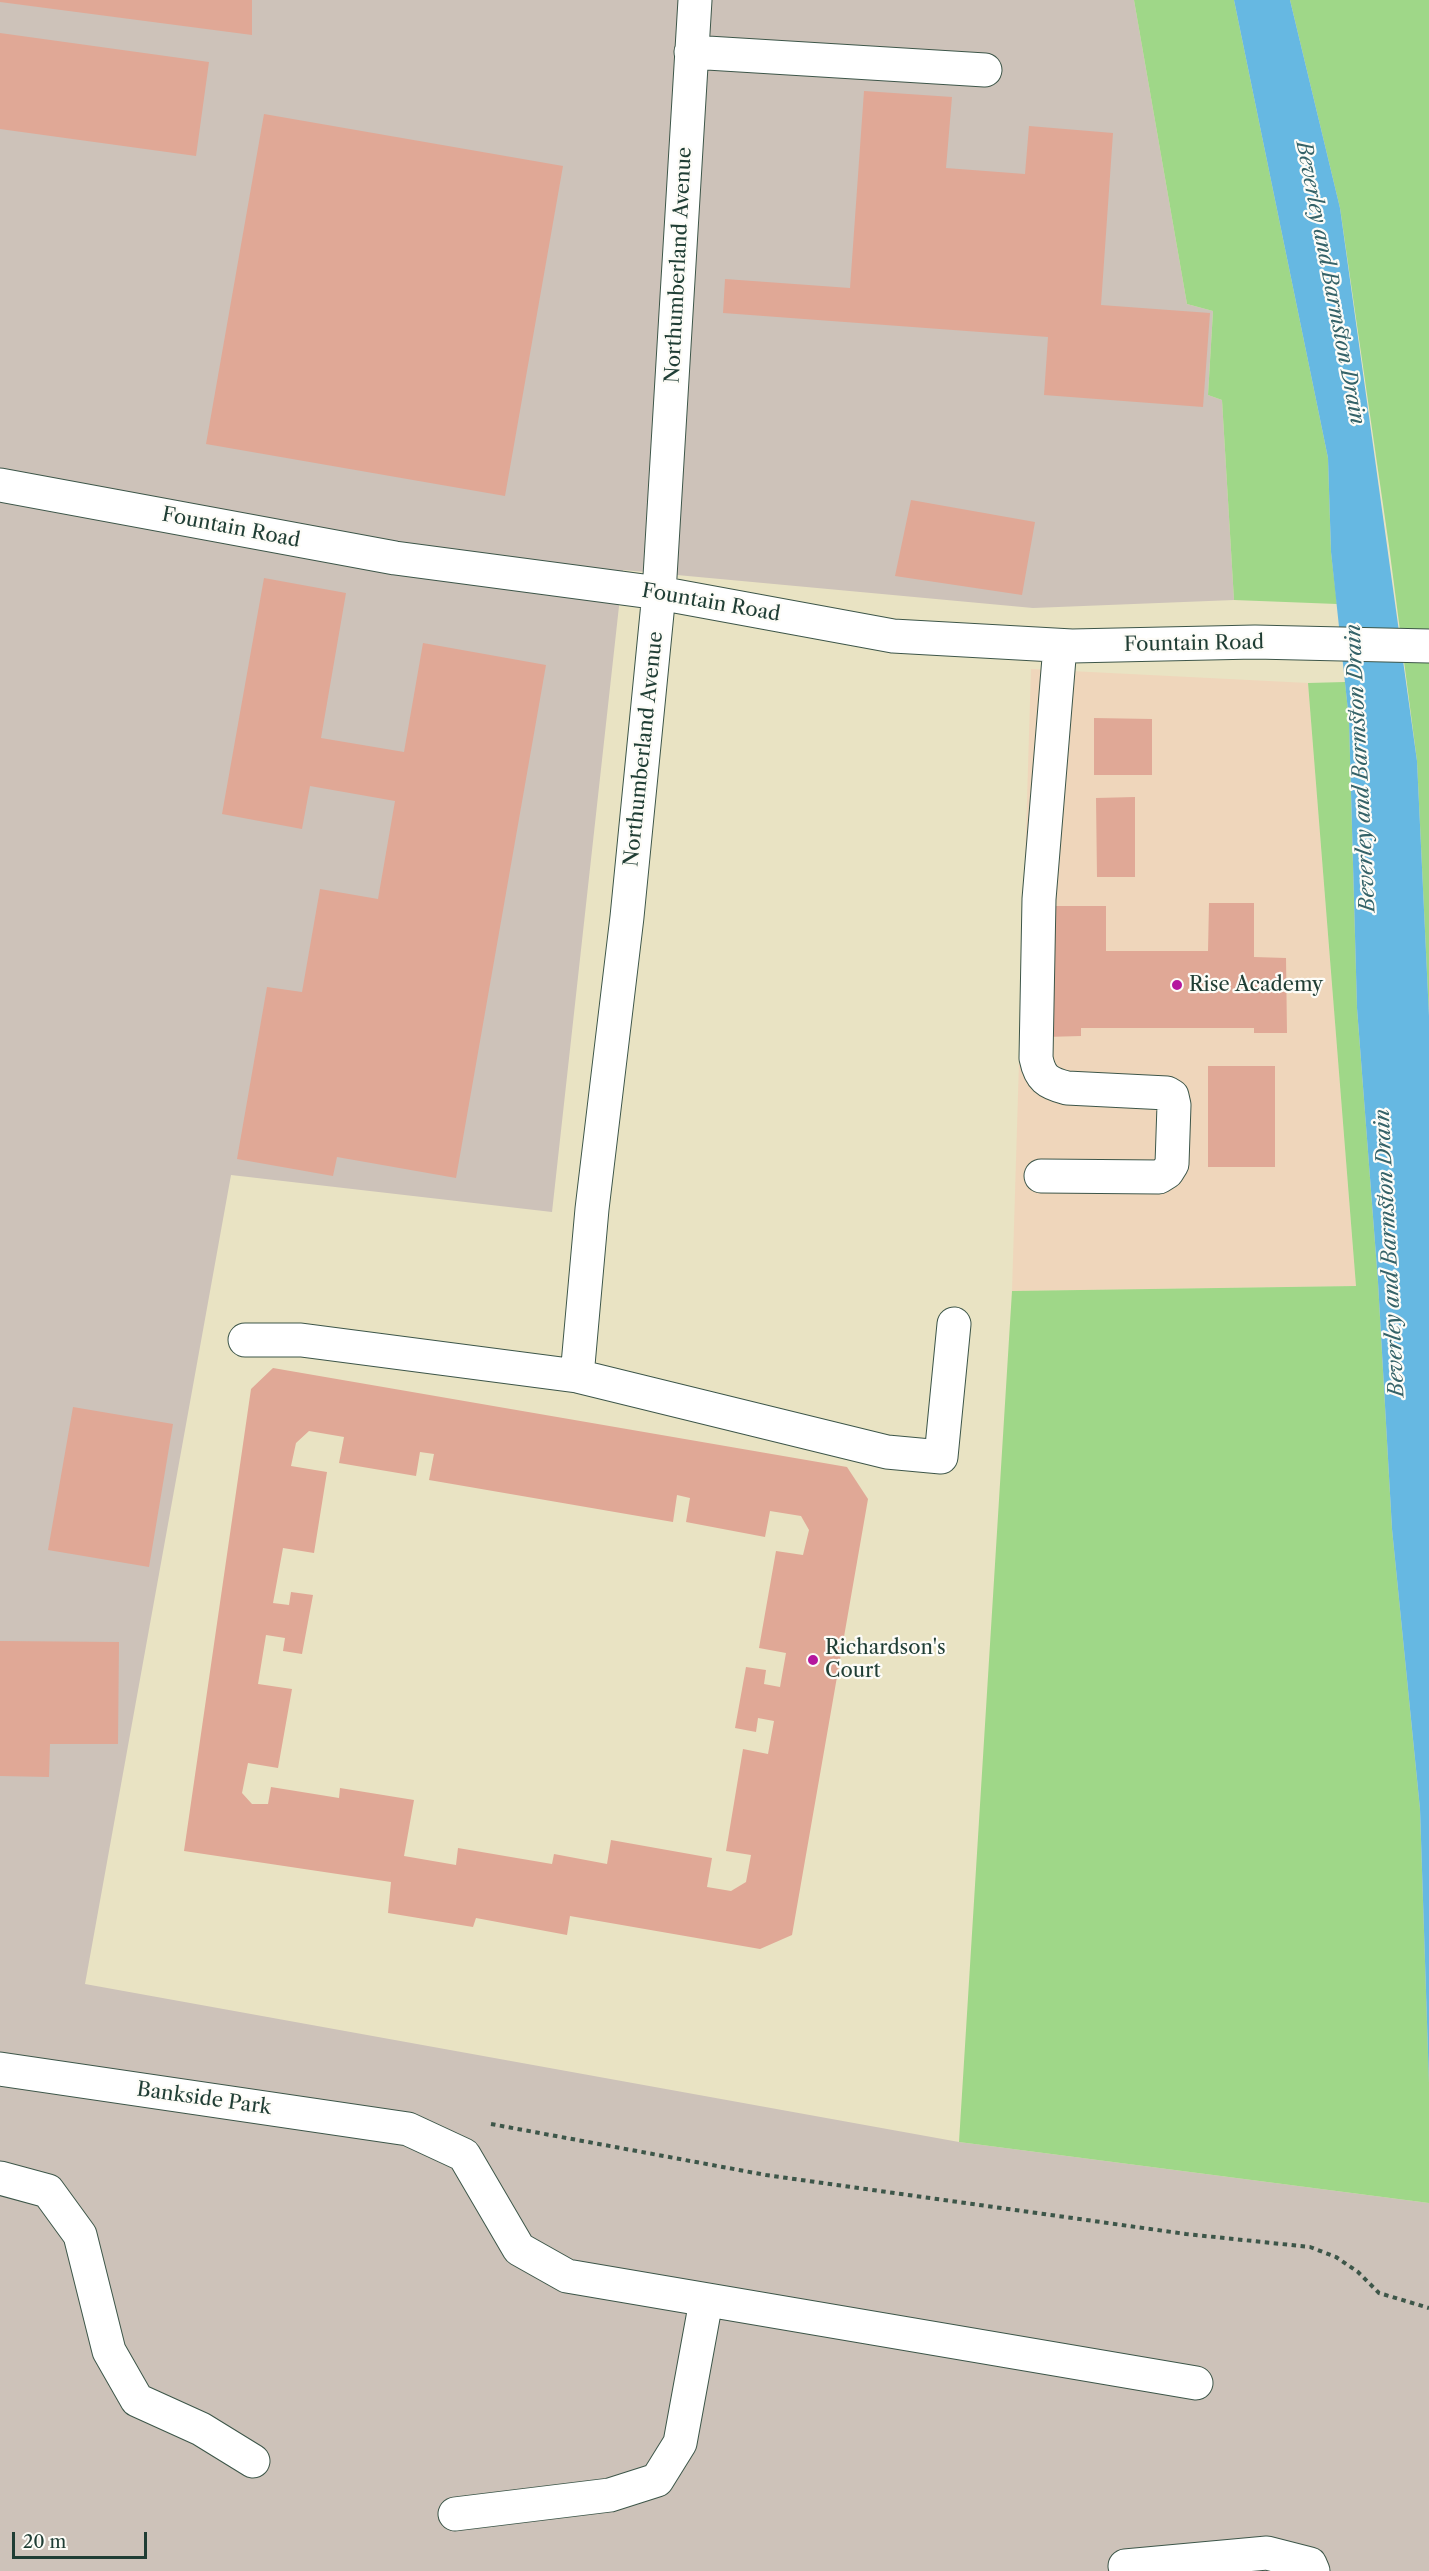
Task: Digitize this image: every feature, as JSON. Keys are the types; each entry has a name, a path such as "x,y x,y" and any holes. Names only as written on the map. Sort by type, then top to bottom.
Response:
{"street":[{"name":"Northumberland Avenue","path":"577,1376 592,1209 627,917 659,593 695,0"},
{"path":"692,52 985,70"},
{"name":"Fountain Road","path":"0,485 394,558 659,593 893,636 1060,645 1255,642 1429,646"},
{"path":"1041,1176 1159,1177 1167,1172 1172,1164 1174,1105 1172,1096 1167,1093 1067,1088 1051,1084 1041,1078 1038,1071 1036,1058 1039,899 1060,645"},
{"path":"245,1340 301,1340 577,1376 887,1452 941,1457 954,1324"},
{"name":"Bankside Park","path":"0,2069 408,2129 464,2155 519,2249 567,2276 1196,2383"},
{"path":"0,2178 48,2191 80,2235 109,2351 137,2400 201,2429 253,2462"},
{"path":"455,2514 610,2495 657,2480 680,2443 706,2301"},
{"path":"1125,2566 1267,2553 1310,2564 1313,2571"}],"path":[{"path":"479,2122 766,2175 1186,2234 1310,2247 1336,2257 1358,2272 1379,2293 1429,2308"}],"shaded area":[{"path":"0,0 1134,0 1187,304 1213,311 1208,395 1222,400 1234,600 1033,608 623,570 552,1212 231,1175 85,1984 959,2142 1429,2203 1429,2571 0,2571"},
{"name":"Rise Academy","path":"1031,669 1308,683 1356,1286 1012,1291"}],"green space":[{"path":"1134,0 1234,0 1328,458 1331,552 1337,604 1234,600 1222,400 1208,395 1213,311 1187,304"},
{"path":"1290,0 1429,0 1429,1016 1417,761 1389,546 1340,208"},
{"path":"1345,682 1349,720 1357,1008 1378,1282 1392,1529 1420,1809 1429,2083 1429,2203 959,2142 1012,1291 1356,1286 1308,683"}],"water":[{"name":"Beverley and Barmston Drain","path":"1234,0 1290,0 1340,208 1417,761 1429,1016 1429,2083 1420,1809 1392,1529 1378,1282 1357,1008 1349,720 1331,552 1328,458"}],"building":[{"path":"0,0 252,0 252,35 0,2"},
{"path":"0,33 209,62 196,156 0,129"},
{"path":"864,91 952,97 946,168 1025,174 1029,126 1113,133 1101,305 1210,313 1203,407 1044,395 1048,337 723,313 725,279 850,288"},
{"path":"264,114 563,166 505,496 206,444"},
{"path":"911,500 1035,522 1022,595 895,576"},
{"path":"264,578 346,593 321,738 404,752 423,643 546,665 456,1178 337,1157 333,1176 237,1159 267,987 302,992 320,889 378,899 395,801 310,786 302,829 222,814"},
{"path":"1094,718 1152,719 1152,775 1094,775"},
{"path":"1135,797 1135,877 1097,877 1096,798"},
{"path":"1209,903 1254,903 1254,957 1286,958 1287,1033 1254,1033 1254,1028 1081,1028 1081,1036 1045,1037 1053,906 1106,906 1106,951 1208,951"},
{"path":"1208,1066 1275,1066 1275,1167 1208,1167"},
{"name":"Richardson's Court","path":"273,1368 847,1467 868,1499 792,1935 760,1949 570,1916 567,1935 476,1918 473,1927 388,1913 391,1882 184,1851 251,1389","holes":["309,1431 344,1437 339,1463 416,1476 420,1452 434,1454 429,1480 673,1522 677,1495 690,1498 686,1522 765,1537 770,1511 801,1516 809,1530 803,1555 776,1551 759,1648 786,1653 780,1687 764,1684 766,1670 746,1667 735,1728 756,1732 758,1718 774,1721 768,1754 743,1749 726,1851 751,1855 746,1882 731,1891 707,1887 712,1858 611,1840 607,1864 554,1854 552,1864 458,1848 456,1865 404,1856 414,1800 340,1788 339,1798 271,1787 268,1804 252,1804 242,1793 248,1763 278,1768 292,1689 258,1684 266,1635 285,1638 283,1651 302,1654 313,1595 291,1592 289,1605 273,1603 283,1548 314,1553 327,1472 291,1466 296,1443"]},
{"path":"73,1407 173,1424 149,1567 48,1550"},
{"path":"0,1641 119,1642 118,1744 50,1744 49,1777 0,1776"}],"place":[{"name":"Rise Academy","path":"1177,985"},
{"name":"Richardson's Court","path":"813,1660"}]}
